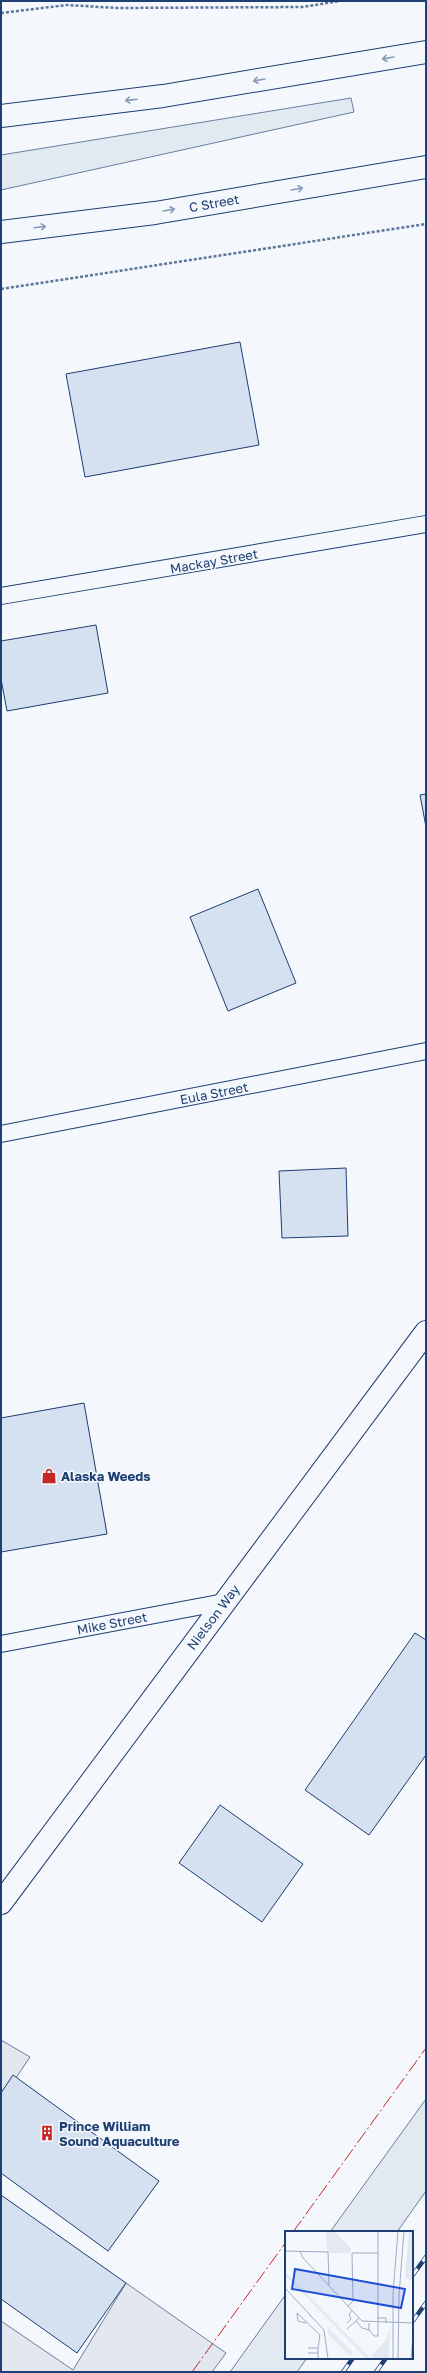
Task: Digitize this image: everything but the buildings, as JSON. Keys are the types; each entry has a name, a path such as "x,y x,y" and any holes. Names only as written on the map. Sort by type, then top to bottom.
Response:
{"main road":[{"path":"1,116 163,96 426,52"},
{"name":"C Street","path":"1,232 155,213 426,167"},
{"name":"Nielson Way","path":"1,1903 426,1332"}],"lane":[{"name":"Mackay Street","path":"1,596 426,524"},
{"name":"Eula Street","path":"1,1134 426,1051"},
{"name":"Mike Street","path":"1,1644 224,1602"}],"path":[{"path":"1,13 67,5 117,8 302,7 340,1"},
{"path":"1,289 426,224"}],"shaded area":[{"path":"351,98 354,112 1,190 1,155"},
{"path":"1,2040 30,2057 1,2100"},
{"path":"426,2099 426,2191 398,2231 331,2231"},
{"path":"126,2283 226,2353 212,2372 1,2372 1,2321 73,2370"},
{"path":"285,2295 285,2359 306,2359 297,2372 230,2372"}],"railway":[{"path":"413,2275 426,2257"},
{"path":"413,2321 426,2303"},
{"path":"343,2372 352,2359"},
{"path":"376,2372 385,2359"}],"power":[{"path":"294,2231 426,2048"},
{"path":"192,2372 285,2243"}],"place":[{"name":"Alaska Weeds","path":"49,1476"},
{"name":"Prince William Sound Aquaculture","path":"47,2133"}]}
